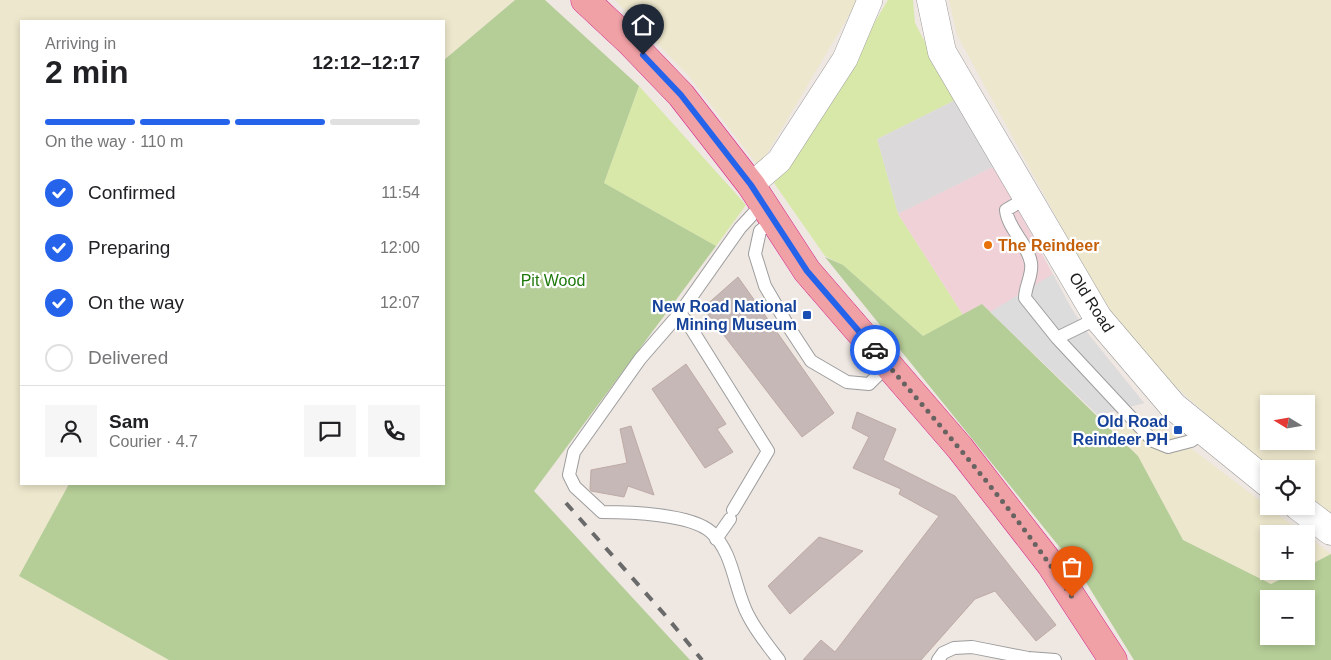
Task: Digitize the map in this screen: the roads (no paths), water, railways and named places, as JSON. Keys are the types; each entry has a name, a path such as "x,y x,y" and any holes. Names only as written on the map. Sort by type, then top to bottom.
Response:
{"highway":[{"path":"585,0 630,42 681,95 762,203 807,271 960,448 1051,565 1113,660"}],"street":[{"path":"762,203 779,161 845,59 870,0"},
{"name":"Old Road","path":"931,0 942,52 1098,318 1172,406 1260,477"},
{"path":"1310,515 1331,531"}],"lane":[{"path":"1028,196 1008,207 1006,213 1032,262 1024,298 1057,338 1153,441 1168,447 1191,441 1204,432"},
{"path":"762,203 740,228 680,313 640,359 574,452 569,475 575,486 602,512 630,512 694,521 711,532 727,554 748,615 779,660"},
{"path":"762,203 760,231 755,254 765,286 811,361 848,382 869,384 888,365"},
{"path":"680,313 768,451 732,515 716,539"},
{"path":"1057,338 1098,318"},
{"path":"938,660 943,653 954,648 972,647 1028,658 1055,660"}],"railway":[{"path":"566,503 702,660"}],"place":[{"name":"The Reindeer","path":"988,245"},
{"name":"New Road National Mining Museum","path":"807,315"},
{"name":"Old Road Reindeer PH","path":"1178,430"}],"park label":[{"name":"Pit Wood","path":"553,280"}]}
